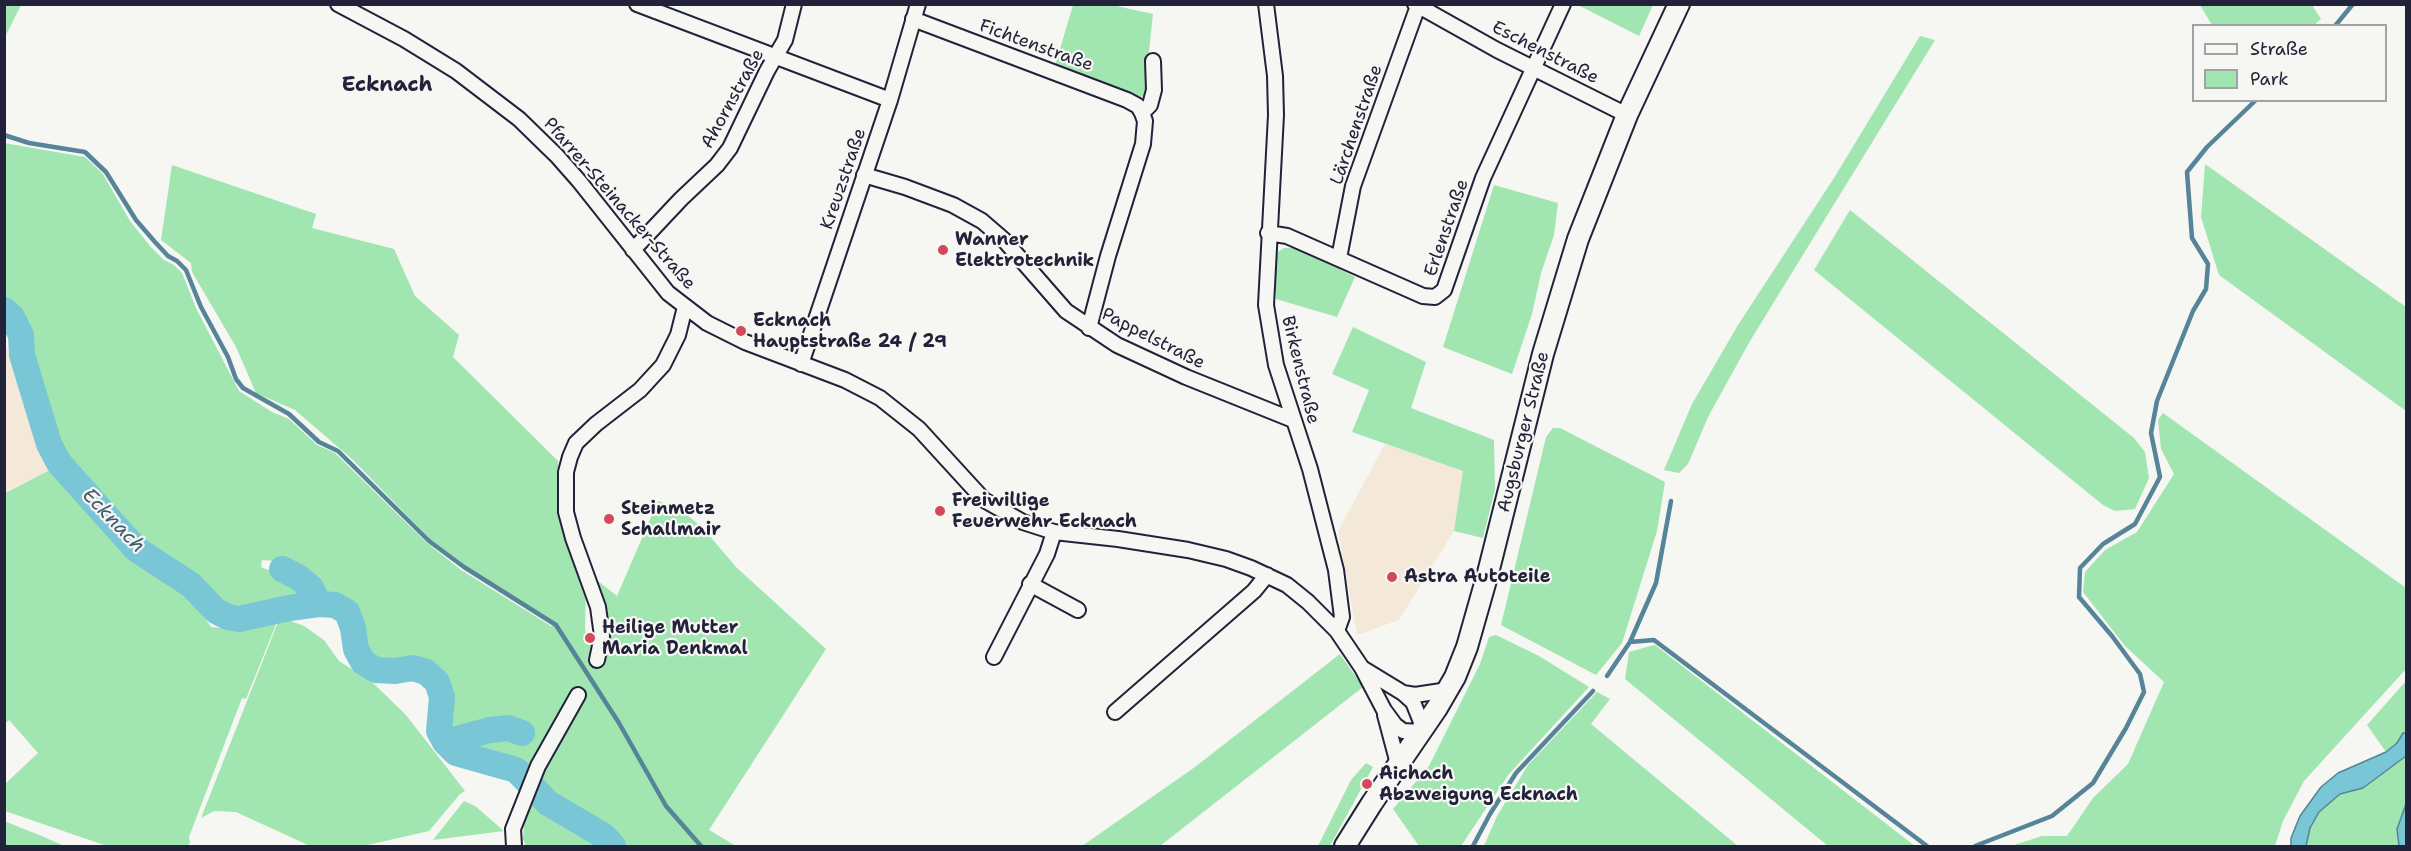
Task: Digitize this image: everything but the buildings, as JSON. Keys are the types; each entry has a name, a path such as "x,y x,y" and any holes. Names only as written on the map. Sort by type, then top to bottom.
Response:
{"main road":[{"name":"Augsburger Straße","path":"1345,846 1448,690 1467,647 1543,354 1578,239 1627,115 1679,4"}],"street":[{"name":"Pfarrer-Steinacker-Straße","path":"338,4 351,8 456,71 519,119 564,164 668,293 685,307 727,334 845,380 880,398 918,429 984,500 1023,522 1054,532 1118,539 1188,550 1226,559 1287,585 1337,631 1395,725 1404,731 1420,732 1421,722 1418,712 1403,693 1362,669"},
{"path":"637,4 890,99"},
{"name":"Ahornstraße","path":"633,250 717,165 730,148 767,71 785,40 794,4"},
{"name":"Kreuzstraße","path":"801,364 890,99 918,4"},
{"name":"Birkenstraße","path":"1266,4 1275,76 1276,115 1265,281 1268,321 1276,365 1310,469 1336,570 1342,617 1337,631"},
{"name":"Erlenstraße","path":"1269,232 1287,236 1423,296 1435,297 1444,290 1483,178 1563,4"},
{"name":"Eschenstraße","path":"1417,5 1535,69 1627,115"},
{"name":"Lärchenstraße","path":"1339,258 1353,186 1417,5"},
{"name":"Fichtenstraße","path":"913,19 1128,100 1138,106 1142,113"},
{"path":"1089,327 1108,256 1143,144 1145,121 1142,113 1150,105 1154,90 1153,61"},
{"name":"Pappelstraße","path":"864,175 953,205 982,221 1004,240 1066,311 1117,345 1186,378 1293,420"},
{"path":"597,660 602,636 598,607 566,512 566,472 576,443 596,424 640,390 663,365 678,335 685,307"},
{"path":"994,657 1047,554 1054,532"},
{"path":"1115,712 1254,591 1267,575"},
{"path":"1030,584 1078,610"},
{"path":"1403,693 1415,695 1448,690"},
{"path":"514,846 513,829 526,794 538,766 578,695"},
{"name":"Pfarrer-Steinacker-Straße","path":"1384,710 1398,764"}],"shaded area":[{"path":"7,348 50,470 5,492 4,349"},
{"path":"1385,444 1464,471 1454,531 1399,620 1357,635 1338,531"}],"green space":[{"path":"4,5 21,5 5,37"},
{"path":"1073,5 1112,5 1153,14 1148,61 1150,87 1147,94 1141,97 1131,94 1055,66"},
{"path":"1578,5 1653,5 1639,36"},
{"path":"2200,5 2312,5 2321,19 2315,24 2211,24"},
{"path":"1920,36 1935,40 1750,341 1708,417 1688,464 1679,473 1664,470 1692,404 1738,325 1834,178"},
{"path":"4,143 85,157 103,174 130,221 150,246 182,273 196,308 239,391 272,412 289,419 317,445 335,453 427,543 461,570 551,626 559,626 465,565 430,539 352,459 295,410 256,393 236,347 192,272 191,263 161,240 172,165 316,214 312,228 394,249 415,296 459,335 453,357 558,461 563,513 586,586 585,630 602,657 594,578 617,596 658,501 678,508 702,527 736,567 826,649 709,830 736,846 526,846 523,839 525,813 538,779 574,713 555,720 529,768 515,761 483,756 464,750 462,740 506,734 526,740 533,737 530,729 510,722 493,720 476,729 455,732 446,730 445,724 451,697 444,678 429,662 411,659 392,666 377,665 368,660 362,647 361,628 353,609 336,596 319,595 308,577 291,566 262,560 261,567 290,579 305,591 304,599 240,614 222,607 197,582 199,578 165,561 136,538 63,460 53,440 39,385 28,355 27,331 17,315 5,305"},
{"path":"2205,164 2406,307 2406,411 2219,275 2201,217"},
{"path":"1494,185 1558,203 1554,235 1512,374 1443,347"},
{"path":"1850,210 2134,438 2145,452 2149,478 2135,509 2115,511 2103,505 1814,270"},
{"path":"1284,248 1293,248 1308,253 1355,277 1337,317 1276,299 1276,259 1278,252"},
{"path":"1353,327 1426,362 1411,408 1494,440 1495,489 1483,538 1454,531 1463,471 1352,432 1369,390 1332,374"},
{"path":"2163,413 2406,588 2406,669 2304,781 2283,821 2275,846 2011,846 2042,836 2067,836 2093,798 2128,764 2164,682 2125,646 2083,592 2085,572 2105,550 2137,532 2174,474 2161,449 2158,420"},
{"path":"1553,428 1560,428 1665,482 1657,531 1622,643 1596,675 1501,625 1546,437"},
{"path":"50,470 132,555 187,592 211,627 220,628 279,617 246,699 242,698 189,837 188,846 107,846 5,811 5,784 38,753 9,720 5,724 5,493"},
{"path":"280,617 304,626 324,640 339,661 372,682 406,715 465,791 429,831 363,846 310,846 236,812 214,811 201,818"},
{"path":"1496,635 1539,656 1589,687 1509,774 1461,846 1419,846 1393,809 1429,766 1480,664 1489,637"},
{"path":"1655,645 1915,846 1828,846 1625,679 1629,652"},
{"path":"1340,654 1363,687 1160,846 1082,846 1195,767"},
{"path":"2406,681 2406,733 2403,733 2397,743 2386,752 2367,725"},
{"path":"1597,692 1610,699 1591,724 1738,846 1484,846 1497,816 1528,765"},
{"path":"2406,756 2406,804 2397,829 2399,846 2306,846 2310,828 2319,812 2340,794 2363,788"},
{"path":"1366,763 1373,767 1330,846 1318,846 1351,780"},
{"path":"464,801 475,806 504,831 433,840"},
{"path":"4,821 44,837 64,846 5,846"}],"water":[{"path":"2403,733 2406,733 2406,756 2363,788 2340,794 2319,812 2310,828 2306,846 2291,846 2291,838 2300,816 2321,787 2338,773 2386,752 2397,743"},
{"path":"2406,804 2406,846 2399,846 2397,829"}],"waterway":[{"path":"2337,24 2353,4"},
{"path":"1975,846 2052,816 2093,783 2126,728 2144,692 2140,674 2079,597 2080,568 2103,544 2135,524 2160,477 2151,433 2157,401 2193,311 2206,289 2208,264 2192,238 2187,172 2207,147 2254,102"},
{"path":"4,135 29,143 85,152 106,172 136,220 168,256 186,270 201,307 228,357 236,379 243,388 289,414 319,442 338,451 429,541 464,567 556,625 619,723 666,806 701,846"},
{"name":"Ecknach","path":"4,310 12,317 21,335 22,355 49,444 59,463 136,549 191,585 216,611 228,617 239,619 319,604 335,605 347,612 353,628 356,649 363,662 376,670 395,671 413,668 426,672 437,682 442,697 439,731 445,742 456,753 516,770 548,803 604,836 613,846"},
{"path":"1607,676 1630,642 1656,583 1671,501"},
{"name":"Ecknach","path":"282,569 298,577 311,588 319,604"},
{"path":"1630,642 1654,640 1927,846"},
{"path":"1473,846 1516,773 1593,691"},
{"name":"Ecknach","path":"445,742 490,730 508,728 522,733"}],"place":[{"name":"Wanner Elektrotechnik","path":"943,250"},
{"name":"Ecknach Hauptstraße 24 / 29","path":"741,331"},
{"name":"Freiwillige Feuerwehr Ecknach","path":"940,511"},
{"name":"Steinmetz Schallmair","path":"609,519"},
{"name":"Astra Autoteile","path":"1392,577"},
{"name":"Heilige Mutter Maria Denkmal","path":"590,638"},
{"name":"Aichach Abzweigung Ecknach","path":"1367,784"}],"district":[{"name":"Ecknach","path":"387,86"}]}
